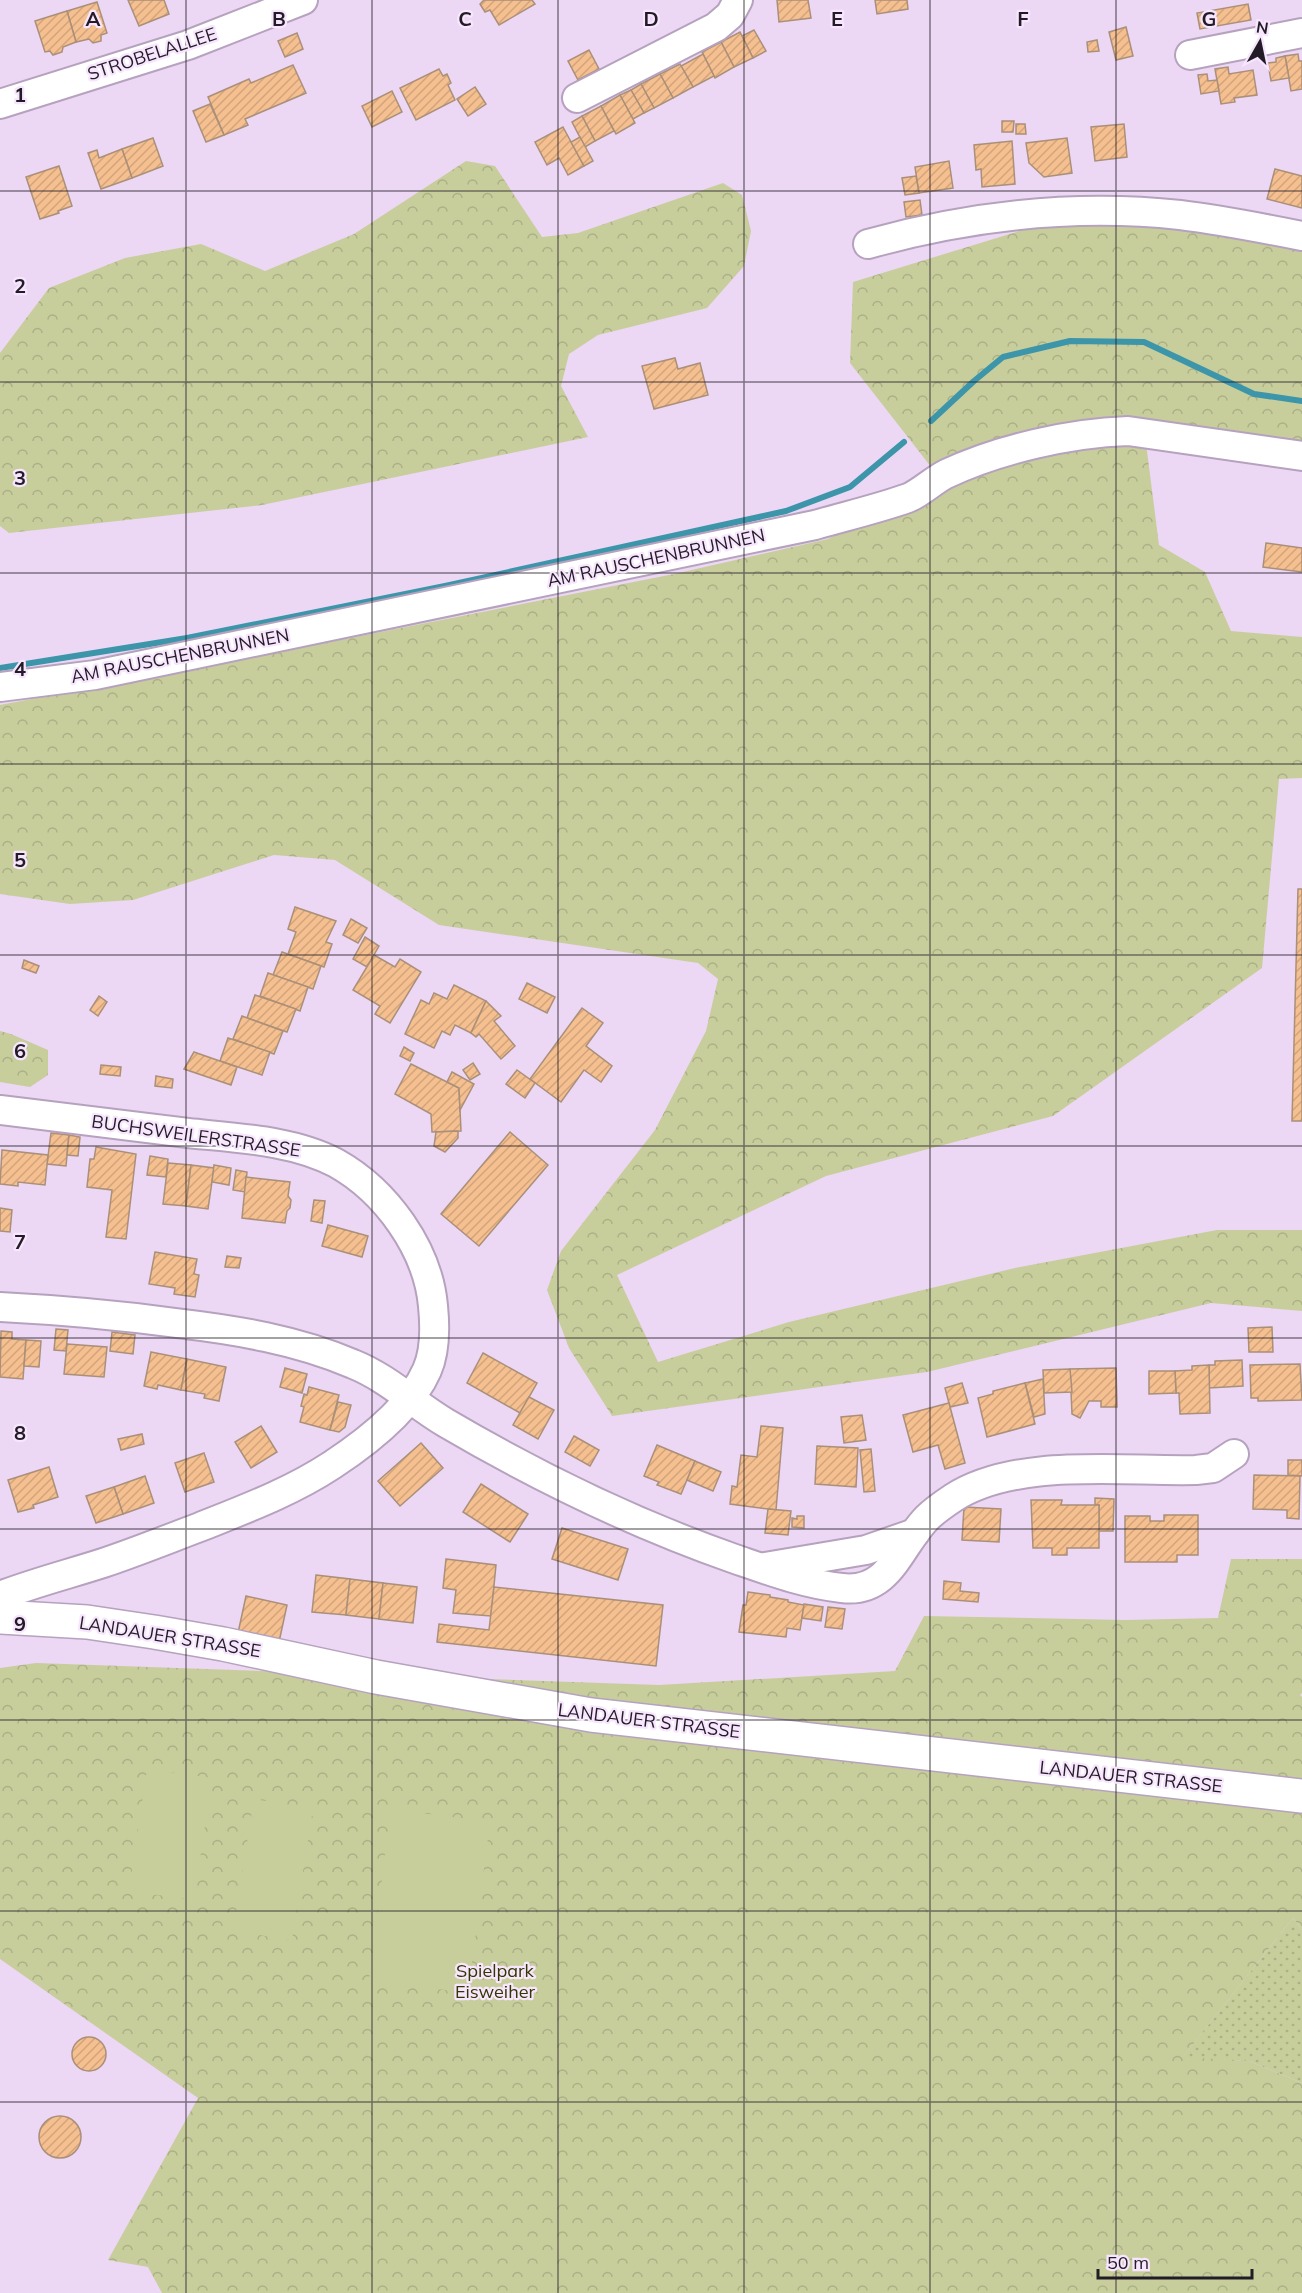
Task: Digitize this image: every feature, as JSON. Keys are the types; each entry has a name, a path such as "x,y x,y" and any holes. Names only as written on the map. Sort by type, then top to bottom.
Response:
{"main road":[{"name":"LANDAUER STRASSE","path":"0,1617 87,1622 154,1632 223,1644 376,1677 591,1715 1302,1796"}],"street":[{"name":"STROBELALLEE","path":"0,104 188,45 303,0"},
{"path":"577,98 716,27 730,15 738,0"},
{"path":"1190,55 1302,33"},
{"path":"868,244 911,232 992,218 1077,212 1179,215 1302,236"},
{"name":"AM RAUSCHENBRUNNEN","path":"0,687 106,673 815,525 910,497 947,474 1014,449 1100,432 1128,431 1302,456"},
{"name":"BUCHSWEILERSTRASSE","path":"0,1110 236,1138 288,1147 315,1154 336,1163 356,1176 385,1204 404,1227 426,1267 434,1309 432,1348 428,1367 410,1397 391,1418 333,1464 276,1496 118,1558 0,1596"},
{"path":"0,1307 122,1316 253,1334 312,1348 379,1376 445,1422 576,1493 650,1527 760,1568 806,1582 856,1589 868,1587 896,1563 927,1518 953,1498 988,1481 1012,1475 1046,1472 1196,1470 1213,1468 1234,1454"}],"green space":[{"path":"466,161 495,166 542,237 578,233 723,183 742,195 751,231 744,266 707,308 598,335 569,354 561,386 588,437 262,505 9,533 0,526 0,353 49,288 125,258 201,244 265,271 354,234"},
{"path":"1039,225 1193,226 1302,248 1302,445 1163,430 935,472 850,363 853,282"},
{"path":"1146,443 1159,545 1205,572 1231,631 1302,637 1302,778 1279,779 1262,968 1053,1116 826,1176 617,1275 658,1362 789,1322 1015,1268 1217,1230 1302,1230 1302,1311 1211,1303 927,1372 612,1416 569,1348 547,1290 561,1251 655,1130 706,1031 718,979 698,963 439,925 335,860 274,855 133,900 70,904 0,894 0,705 674,574 828,539 930,488 1053,448"},
{"path":"0,1031 48,1050 48,1075 30,1087 0,1082"},
{"name":"Spielpark Eisweiher","path":"1231,1559 1302,1559 1302,1693 1300,1695 1302,1697 1302,1930 1293,1918 1183,2057 1249,2061 1302,2083 1302,2293 162,2293 148,2267 108,2260 198,2098 0,1959 0,1668 36,1663 659,1685 895,1671 924,1616 1125,1620 1218,1618"},
{"path":"147,1769 212,1778 194,1900 129,1891"},
{"path":"254,1799 313,1809 292,1940 233,1931"},
{"path":"391,1809 490,1822 468,1993 369,1980"},
{"path":"1293,1918 1302,1930 1302,2083 1249,2061 1182,2058"}],"building":[{"path":"128,0 164,0 169,14 139,26"},
{"path":"484,0 532,0 535,4 499,25 490,10 485,12 480,4"},
{"path":"777,0 808,0 811,18 779,22"},
{"path":"875,0 907,0 908,9 877,14"},
{"path":"97,2 107,33 101,35 101,41 93,43 89,39 76,42 67,11"},
{"path":"1248,4 1251,20 1200,29 1197,13"},
{"path":"67,11 76,42 63,47 62,52 53,55 50,51 45,52 35,21"},
{"path":"1126,27 1133,56 1116,60 1109,32"},
{"path":"754,30 766,51 753,58 742,36"},
{"path":"740,32 753,58 734,67 721,42"},
{"path":"297,33 303,49 285,57 278,41"},
{"path":"1097,40 1099,51 1088,52 1087,42"},
{"path":"721,42 734,67 715,78 702,52"},
{"path":"589,50 599,69 578,80 568,61"},
{"path":"703,54 714,76 693,87 681,66"},
{"path":"1298,54 1299,61 1302,61 1302,89 1291,91 1285,56"},
{"path":"1285,56 1289,78 1271,81 1268,63 1276,62 1276,58"},
{"path":"680,64 693,87 673,98 660,74"},
{"path":"293,65 306,93 245,119 248,125 224,135 208,97 249,79 251,83"},
{"path":"1228,67 1229,74 1253,70 1257,95 1234,98 1235,102 1221,104 1215,69"},
{"path":"439,69 443,76 447,74 451,83 448,85 455,100 416,120 400,88"},
{"path":"660,74 673,98 654,108 641,84"},
{"path":"1207,74 1208,81 1217,80 1219,91 1201,94 1198,75"},
{"path":"641,84 654,108 644,113 631,90"},
{"path":"475,87 486,104 468,116 457,99"},
{"path":"631,90 644,113 633,119 620,95"},
{"path":"392,91 402,112 372,127 362,106"},
{"path":"620,95 635,123 616,134 601,106"},
{"path":"210,104 224,135 206,142 193,111"},
{"path":"601,106 614,131 595,141 582,116"},
{"path":"582,116 595,141 585,147 572,122"},
{"path":"1002,121 1014,121 1013,132 1002,132"},
{"path":"1016,124 1025,124 1026,134 1016,134"},
{"path":"1124,124 1127,157 1095,161 1091,127"},
{"path":"563,127 584,166 568,175 559,158 547,165 535,142"},
{"path":"580,137 593,161 584,166 571,142"},
{"path":"153,138 163,166 132,178 122,149"},
{"path":"1067,138 1072,173 1044,177 1029,163 1026,143"},
{"path":"1012,141 1015,184 982,187 981,169 976,170 974,145"},
{"path":"122,149 132,178 101,189 88,153 97,150 99,158"},
{"path":"949,161 953,188 919,193 915,167"},
{"path":"59,166 72,206 40,219 26,177"},
{"path":"1275,169 1302,176 1302,208 1267,199"},
{"path":"916,176 919,193 905,195 902,178"},
{"path":"920,200 922,215 906,217 904,202"},
{"path":"675,358 678,369 700,363 708,395 654,409 642,366"},
{"path":"1266,543 1302,548 1302,572 1263,567"},
{"path":"1298,889 1302,889 1302,1121 1292,1121"},
{"path":"295,907 336,921 326,942 332,944 324,967 288,954 296,932 288,929"},
{"path":"351,919 367,928 358,943 343,935"},
{"path":"365,937 379,946 367,967 353,959"},
{"path":"282,952 321,966 313,989 273,975"},
{"path":"374,955 395,967 400,959 421,972 390,1023 375,1014 380,1006 353,990"},
{"path":"24,960 39,966 36,973 22,968"},
{"path":"268,973 308,987 300,1011 260,996"},
{"path":"527,983 555,997 547,1013 519,999"},
{"path":"454,985 486,1001 471,1033 455,1025 450,1035 442,1031 434,1048 405,1034 421,1000 429,1004 434,993 447,999"},
{"path":"255,995 296,1009 287,1032 247,1018"},
{"path":"99,996 107,1002 98,1016 90,1010"},
{"path":"486,1001 501,1016 494,1021 515,1046 501,1059 479,1034 476,1037 471,1033"},
{"path":"582,1008 603,1023 586,1046 612,1066 601,1082 584,1070 561,1102 530,1079"},
{"path":"242,1016 283,1031 274,1054 233,1039"},
{"path":"228,1038 270,1052 262,1075 220,1061"},
{"path":"404,1047 414,1053 410,1061 400,1056"},
{"path":"194,1052 237,1067 231,1085 184,1069"},
{"path":"473,1063 480,1074 470,1080 463,1070"},
{"path":"411,1064 459,1088 461,1131 432,1132 431,1114 395,1094"},
{"path":"101,1065 121,1067 120,1076 100,1074"},
{"path":"517,1070 535,1083 525,1098 506,1084"},
{"path":"452,1072 474,1084 460,1110 459,1088 447,1082"},
{"path":"156,1076 173,1079 172,1088 155,1086"},
{"path":"458,1131 458,1138 445,1152 434,1146 436,1132"},
{"path":"510,1132 548,1165 479,1246 441,1214"},
{"path":"51,1133 69,1135 66,1166 47,1164"},
{"path":"69,1135 80,1137 78,1156 67,1155"},
{"path":"96,1147 136,1154 126,1239 106,1237 112,1190 87,1187 90,1159 94,1159"},
{"path":"2,1150 48,1155 45,1185 18,1182 18,1186 0,1184"},
{"path":"150,1156 168,1159 166,1177 147,1175"},
{"path":"168,1163 191,1165 186,1206 163,1204"},
{"path":"191,1165 214,1168 208,1209 186,1206"},
{"path":"214,1165 231,1168 229,1185 212,1182"},
{"path":"236,1170 247,1172 245,1192 233,1190"},
{"path":"246,1177 290,1182 288,1196 291,1200 285,1223 242,1218"},
{"path":"314,1200 325,1201 322,1223 311,1221"},
{"path":"0,1208 12,1210 10,1232 0,1231"},
{"path":"328,1225 368,1236 362,1257 322,1246"},
{"path":"155,1252 197,1259 194,1274 199,1275 195,1297 174,1294 175,1288 149,1284"},
{"path":"227,1256 241,1258 239,1268 225,1267"},
{"path":"1272,1327 1273,1352 1249,1352 1248,1328"},
{"path":"56,1329 68,1330 66,1351 54,1350"},
{"path":"1,1331 12,1332 12,1339 26,1340 23,1379 0,1377"},
{"path":"112,1332 135,1335 133,1354 110,1351"},
{"path":"26,1340 41,1341 39,1367 24,1366"},
{"path":"67,1344 107,1347 104,1377 64,1374"},
{"path":"151,1352 187,1359 181,1390 158,1385 157,1389 144,1386"},
{"path":"483,1353 537,1383 520,1413 467,1383"},
{"path":"187,1359 226,1367 219,1401 204,1398 205,1394 181,1390"},
{"path":"1242,1360 1243,1386 1209,1388 1209,1365 1215,1365 1215,1361"},
{"path":"1300,1364 1302,1400 1258,1401 1258,1398 1251,1398 1250,1365"},
{"path":"1209,1365 1210,1413 1180,1414 1175,1371 1192,1370 1192,1366"},
{"path":"285,1368 307,1374 302,1393 280,1387"},
{"path":"1116,1368 1117,1407 1101,1407 1101,1401 1089,1401 1080,1418 1072,1414 1070,1369"},
{"path":"1070,1369 1072,1392 1044,1393 1043,1370"},
{"path":"1149,1371 1175,1371 1176,1393 1149,1394"},
{"path":"1043,1379 1045,1414 1034,1417 1025,1383"},
{"path":"962,1383 968,1403 950,1407 945,1388"},
{"path":"1025,1383 1035,1424 987,1437 978,1398 993,1394 993,1391"},
{"path":"309,1387 339,1395 330,1430 300,1422 304,1407 301,1406 304,1394 307,1395"},
{"path":"529,1397 554,1410 538,1439 513,1425"},
{"path":"338,1402 351,1405 345,1427 339,1432 330,1430"},
{"path":"949,1403 965,1463 945,1469 938,1445 913,1452 903,1415"},
{"path":"862,1415 866,1440 844,1443 841,1417"},
{"path":"261,1426 277,1452 251,1468 235,1442"},
{"path":"761,1426 783,1428 776,1510 730,1504 732,1486 737,1487 741,1455 757,1457"},
{"path":"142,1434 144,1444 121,1450 118,1439"},
{"path":"574,1436 599,1450 590,1466 565,1452"},
{"path":"421,1443 443,1468 400,1506 378,1481"},
{"path":"657,1445 695,1461 681,1494 657,1485 659,1482 644,1476"},
{"path":"817,1446 858,1448 856,1487 815,1484"},
{"path":"871,1449 875,1491 864,1492 860,1450"},
{"path":"204,1453 214,1482 185,1492 175,1463"},
{"path":"1288,1460 1302,1460 1302,1476 1288,1475"},
{"path":"695,1461 721,1472 713,1491 687,1480"},
{"path":"49,1467 58,1497 33,1505 34,1508 18,1512 8,1480"},
{"path":"1254,1475 1300,1476 1299,1519 1287,1518 1287,1510 1253,1509"},
{"path":"145,1476 154,1503 123,1514 114,1487"},
{"path":"481,1484 528,1514 510,1542 463,1512"},
{"path":"114,1487 123,1514 96,1523 86,1496"},
{"path":"1095,1498 1114,1499 1113,1531 1099,1531 1099,1505 1095,1505"},
{"path":"1031,1500 1062,1500 1061,1505 1099,1505 1099,1548 1067,1548 1067,1555 1052,1555 1052,1548 1033,1548"},
{"path":"964,1507 1001,1509 999,1542 962,1540"},
{"path":"768,1509 791,1511 788,1535 765,1533"},
{"path":"1164,1515 1198,1515 1198,1555 1177,1555 1177,1562 1125,1562 1125,1516 1150,1516 1150,1521 1164,1521"},
{"path":"797,1516 804,1516 804,1528 792,1527 792,1518 797,1519"},
{"path":"562,1528 628,1549 618,1580 552,1559"},
{"path":"446,1559 496,1565 491,1616 453,1613 456,1590 443,1588"},
{"path":"316,1575 350,1579 346,1615 312,1612"},
{"path":"350,1579 383,1583 379,1619 346,1615"},
{"path":"944,1581 961,1583 960,1591 979,1593 978,1602 943,1599"},
{"path":"383,1583 417,1587 413,1623 379,1619"},
{"path":"494,1587 663,1605 656,1666 437,1642 439,1624 489,1630"},
{"path":"748,1592 770,1595 770,1597 804,1605 800,1630 787,1628 786,1637 739,1632 743,1605 746,1605"},
{"path":"246,1596 287,1605 279,1642 238,1633"},
{"path":"804,1604 823,1607 821,1621 802,1618"},
{"path":"828,1607 845,1609 842,1629 825,1627"},
{"path":"89,2037 101,2042 106,2054 101,2066 89,2071 77,2066 72,2054 77,2042"},
{"path":"60,2116 75,2122 81,2137 75,2152 60,2158 45,2152 39,2137 45,2122"}],"waterway":[{"path":"931,421 1003,357 1070,341 1144,342 1254,394 1302,401"},
{"path":"0,668 187,638 445,586 786,511 850,487 904,442"}]}
